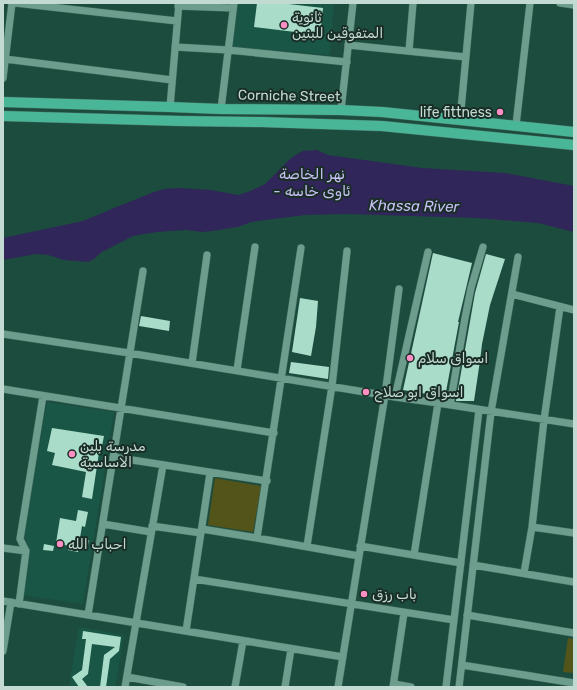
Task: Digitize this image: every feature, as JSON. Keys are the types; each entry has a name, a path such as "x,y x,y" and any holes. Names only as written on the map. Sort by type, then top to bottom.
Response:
{"main road":[{"name":"Corniche Street","path":"3,102 221,110 341,110 382,112 574,132"},
{"path":"100,105 100,119"},
{"name":"Corniche Street","path":"3,116 382,126 574,145"}],"street":[{"path":"3,78 13,3 177,21"},
{"path":"341,110 353,3"},
{"path":"409,51 414,3"},
{"path":"460,120 471,3"},
{"path":"516,125 530,3"},
{"path":"560,3 574,4"},
{"path":"170,107 178,5 233,6 221,110"},
{"path":"348,45 466,58"},
{"path":"175,47 228,50 347,62"},
{"path":"5,59 172,80"},
{"path":"237,370 255,247"},
{"path":"450,405 465,318 483,247"},
{"path":"258,538 301,248"},
{"path":"307,546 332,386 347,251"},
{"path":"395,397 428,252"},
{"path":"192,363 207,255"},
{"path":"459,687 491,412 518,257"},
{"path":"88,615 143,271"},
{"path":"338,687 385,395 399,289"},
{"path":"512,294 574,310"},
{"path":"524,573 532,527 544,420 560,307"},
{"path":"3,334 574,424"},
{"path":"3,390 274,433"},
{"path":"3,651 26,551 20,539 44,396"},
{"path":"414,555 438,403"},
{"path":"446,687 479,410"},
{"path":"113,457 266,481"},
{"path":"125,687 163,465"},
{"path":"186,631 210,472"},
{"path":"103,524 152,529 201,531 258,538 359,556"},
{"path":"532,527 574,533"},
{"path":"360,546 460,563"},
{"path":"3,548 26,551"},
{"path":"473,565 574,582"},
{"path":"194,578 454,620"},
{"path":"3,601 343,657"},
{"path":"404,613 393,686 411,687"},
{"path":"468,615 574,633"},
{"path":"235,687 243,641"},
{"path":"451,643 464,645"},
{"path":"285,687 291,649"},
{"path":"462,665 574,683"},
{"path":"127,676 183,687"}],"shaded area":[{"name":"ثانوية المتفوقين للبنين","path":"237,3 334,3 330,55 232,47"},
{"path":"47,402 114,412 83,604 23,595 30,552 24,535"},
{"path":"215,478 261,486 253,532 208,525"},
{"path":"79,627 124,635 115,687 69,687"},
{"path":"568,638 574,639 574,673 563,672"}],"water":[{"name":"نهر الخاصة - ئاوی خاسە","path":"317,150 328,155 422,168 505,173 574,186 574,232 538,223 476,218 346,214 305,215 251,222 238,227 212,231 202,232 186,230 157,232 133,236 102,252 88,262 64,260 48,255 36,254 3,260 3,238 83,221 164,189 178,188 211,190 238,195 265,184 294,156 303,151"}],"building":[{"path":"257,3 280,3 323,8 320,35 254,27"},
{"path":"433,253 472,263 458,322 445,397 403,390"},
{"path":"486,254 505,259 490,305 482,344 474,401 456,401 475,293"},
{"path":"300,298 318,301 316,327 311,356 292,352"},
{"path":"141,316 170,321 169,331 139,326"},
{"path":"291,362 329,367 328,379 289,373"},
{"path":"52,428 104,436 102,446 100,446 92,499 82,497 86,472 52,465 55,453 47,451"},
{"path":"78,510 88,512 85,527 82,526 80,538 89,540 87,550 79,548 78,552 68,550 69,546 56,543 60,518 76,521"},
{"path":"44,544 54,546 53,551 43,550"},
{"path":"83,631 121,637 119,651 110,659 106,687 100,687 104,655 115,647 92,644 88,674 82,679 88,687 79,687 72,677 82,670 86,639 82,639"}],"place":[{"name":"ثانوية المتفوقين للبنين","path":"284,25"},
{"name":"life fittness","path":"500,112"},
{"name":"اسواق سلام","path":"410,358"},
{"name":"اسواق ابو صلاح","path":"366,392"},
{"name":"مدرسة بلين الاساسية","path":"72,454"},
{"name":"احباب الله","path":"60,544"},
{"name":"باب رزق","path":"364,594"}],"water label":[{"name":"Khassa River","path":"414,206"}]}
